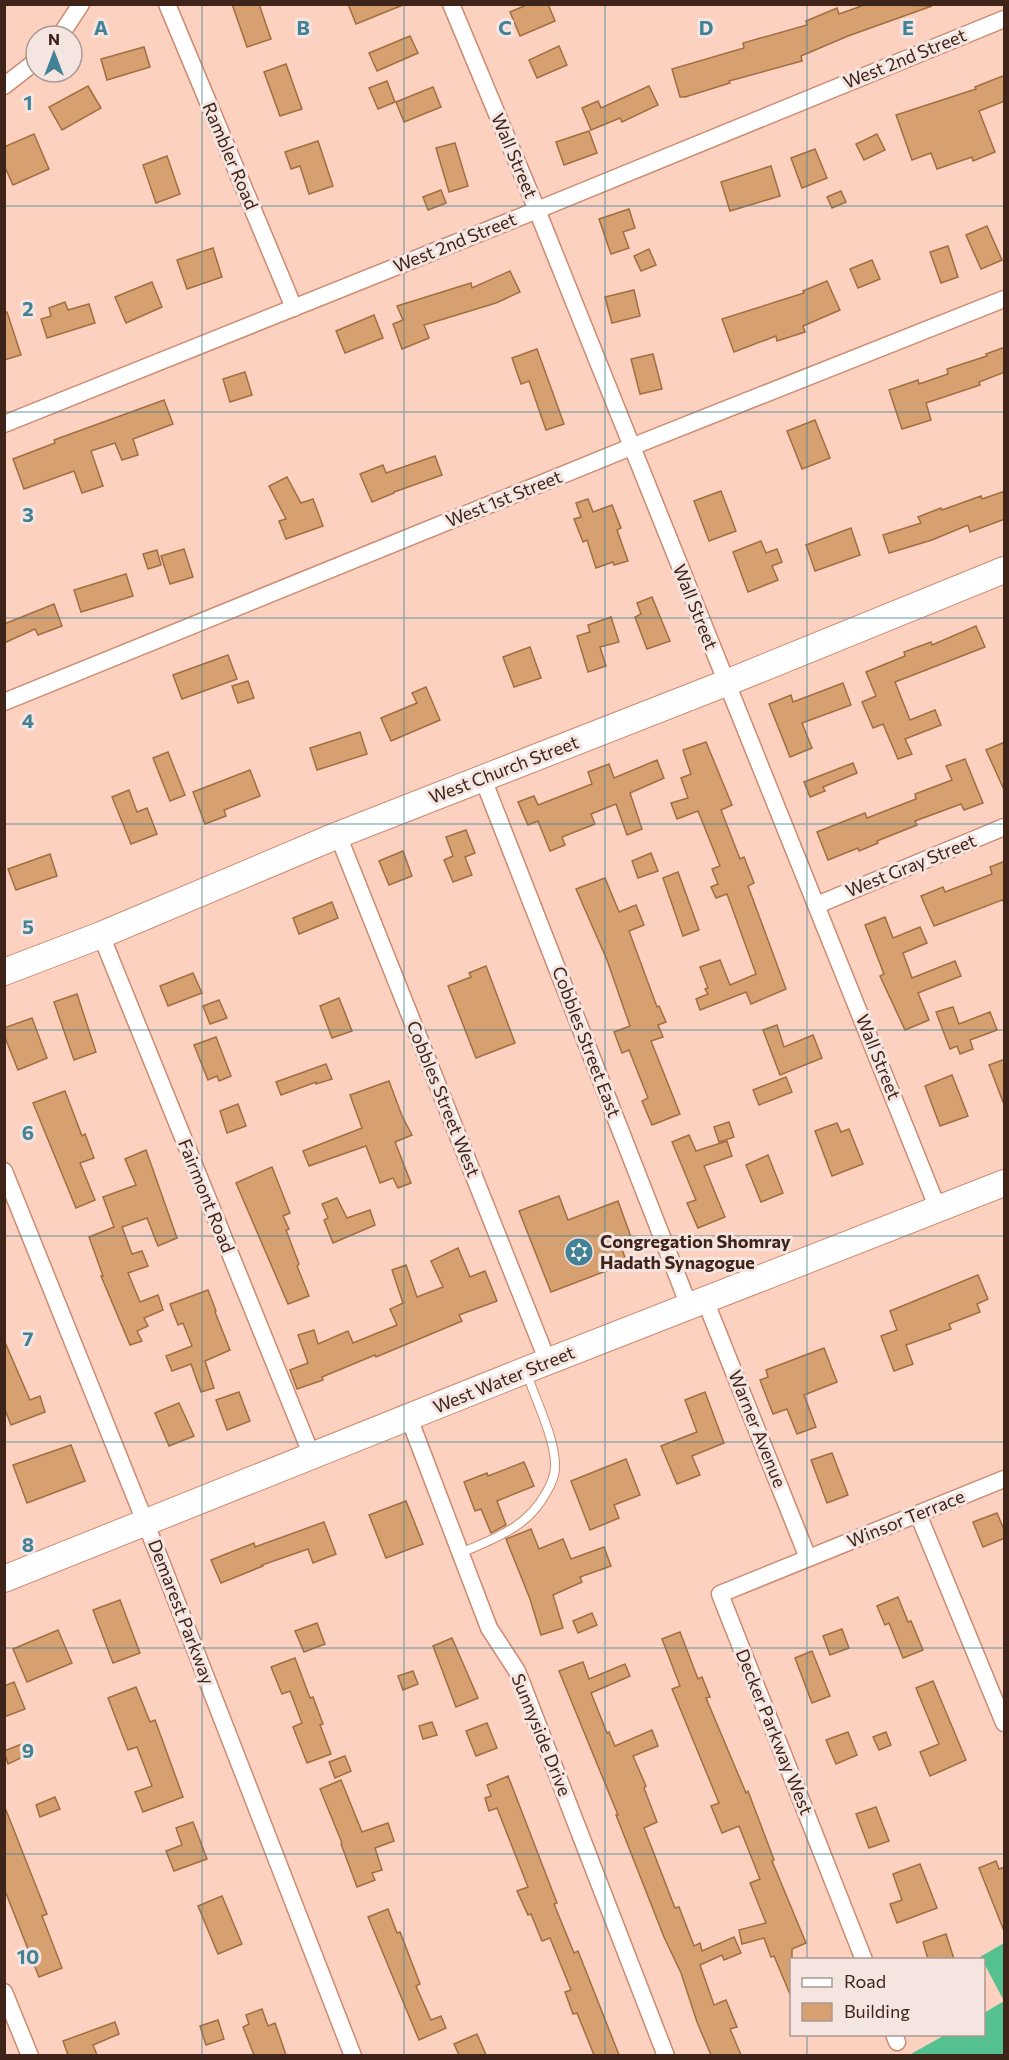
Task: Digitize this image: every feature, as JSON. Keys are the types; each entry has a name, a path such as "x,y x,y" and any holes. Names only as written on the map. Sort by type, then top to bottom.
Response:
{"main road":[{"name":"West Church Street","path":"4,972 101,935 338,835 726,683 1005,570"},
{"name":"West Water Street","path":"4,1579 537,1366 1005,1183"}],"street":[{"path":"68,24 81,4"},
{"name":"Rambler Road","path":"167,4 294,308"},
{"name":"Wall Street","path":"451,4 537,210 726,683 818,905 938,1209"},
{"name":"West 2nd Street","path":"4,424 1005,19"},
{"path":"4,86 24,70"},
{"name":"West 1st Street","path":"4,702 631,447 1005,299"},
{"name":"Cobbles Street East","path":"483,779 697,1303"},
{"name":"West Gray Street","path":"818,905 1005,827"},
{"name":"Cobbles Street West","path":"338,835 537,1366"},
{"name":"Fairmont Road","path":"101,935 312,1456"},
{"name":"Demarest Parkway","path":"4,1171 146,1523 353,2055"},
{"name":"Warner Avenue","path":"697,1303 808,1558"},
{"name":"Sunnyside Drive","path":"409,1418 489,1628 517,1671 666,2055"},
{"name":"Winsor Terrace","path":"808,1558 1005,1479"},
{"path":"918,1514 1005,1723"},
{"name":"Decker Parkway West","path":"808,1558 720,1594 864,1958"},
{"path":"4,1992 30,2055"}],"lane":[{"path":"461,1553 497,1537 530,1517 542,1501 555,1475 555,1463 537,1366"}],"green space":[{"path":"1004,1943 1004,2001 985,1965 985,1958 980,1957"},
{"path":"1004,2001 1004,2055 909,2055 943,2036 985,2036 985,2012"}],"building":[{"path":"232,4 259,4 271,39 247,47"},
{"path":"348,4 403,4 403,5 356,24"},
{"path":"529,4 548,4 555,21 520,36 510,12"},
{"path":"867,4 932,6 848,36 801,56 802,61 680,97 672,69 744,48 743,43 807,25 806,21 837,8 839,14"},
{"path":"410,36 418,53 377,71 369,53"},
{"path":"559,46 567,65 537,78 529,60"},
{"path":"144,47 150,67 107,80 101,59"},
{"path":"286,64 302,109 280,116 264,72"},
{"path":"1005,75 1005,101 979,111 995,152 973,161 972,157 937,169 931,153 912,160 896,115 976,89 975,87"},
{"path":"387,81 395,102 378,109 369,88"},
{"path":"88,86 101,108 62,130 49,107"},
{"path":"649,86 658,105 622,122 620,118 591,130 582,108 598,101 601,108"},
{"path":"433,87 441,107 404,122 396,102"},
{"path":"589,131 597,153 564,165 556,142"},
{"path":"34,134 49,169 13,185 4,165 4,147"},
{"path":"877,134 885,150 864,160 856,144"},
{"path":"318,141 333,186 309,194 300,166 291,169 285,152"},
{"path":"455,143 468,186 449,192 436,148"},
{"path":"815,149 827,178 802,188 791,158"},
{"path":"167,156 180,194 156,203 143,165"},
{"path":"771,166 780,196 730,211 721,182"},
{"path":"441,190 446,203 428,210 423,197"},
{"path":"841,191 846,202 832,208 827,197"},
{"path":"629,209 635,228 623,232 629,248 611,254 599,219"},
{"path":"987,226 1002,260 981,269 966,235"},
{"path":"948,246 958,277 941,283 930,252"},
{"path":"213,248 222,277 187,289 177,260"},
{"path":"649,249 656,265 641,271 634,256"},
{"path":"872,260 880,279 858,288 850,269"},
{"path":"510,271 520,292 496,303 424,325 429,338 402,349 393,324 403,320 397,306 471,283 472,288"},
{"path":"827,281 840,310 803,326 805,332 777,341 776,336 734,352 722,319 804,293 803,291"},
{"path":"152,282 162,307 126,323 115,297"},
{"path":"634,290 640,316 612,323 605,297"},
{"path":"65,302 68,310 89,304 95,323 47,338 41,319 51,316 49,308"},
{"path":"4,312 7,312 21,355 4,360"},
{"path":"374,315 383,338 345,353 336,331"},
{"path":"1005,347 1005,372 979,382 980,385 926,403 931,420 902,429 889,390 918,380 919,384 948,374 947,369 987,356 986,354"},
{"path":"537,349 564,424 546,430 529,381 521,384 512,358"},
{"path":"653,354 662,389 640,394 631,359"},
{"path":"245,372 252,395 230,402 223,379"},
{"path":"164,400 173,424 133,439 138,455 122,460 115,443 91,451 103,486 82,493 74,471 24,489 13,459 55,443 54,440"},
{"path":"815,420 830,458 802,469 787,431"},
{"path":"435,456 442,475 372,502 360,474 383,465 386,473"},
{"path":"287,477 301,503 313,499 323,526 286,539 279,521 286,519 269,486"},
{"path":"721,491 736,531 709,541 694,501"},
{"path":"1005,491 1005,519 970,532 968,525 932,540 889,553 883,535 921,523 918,517 941,508 942,510 981,496 982,499"},
{"path":"588,499 593,512 612,505 621,528 617,530 628,561 614,565 613,562 596,568 587,540 583,542 574,519 581,517 576,503"},
{"path":"851,528 860,555 815,571 806,545"},
{"path":"761,541 766,553 777,549 782,562 772,566 778,580 748,592 733,552"},
{"path":"184,549 193,577 170,584 161,556"},
{"path":"157,550 161,565 148,569 143,554"},
{"path":"126,574 133,596 81,612 74,590"},
{"path":"652,597 670,641 647,649 635,617 641,614 637,603"},
{"path":"54,604 62,626 38,635 35,629 4,643 4,624"},
{"path":"611,617 619,642 600,647 606,666 588,672 577,636 590,632 588,625"},
{"path":"976,626 985,647 895,682 910,720 935,710 941,725 905,739 912,754 898,759 883,724 873,728 862,702 876,696 866,672 905,656 904,652 931,642 932,645"},
{"path":"530,647 541,678 514,687 503,657"},
{"path":"228,655 237,679 182,699 173,675"},
{"path":"248,681 254,698 238,703 232,686"},
{"path":"843,683 851,705 802,723 812,748 790,757 769,704 791,695 793,702"},
{"path":"426,687 440,720 391,741 381,718 417,703 412,693"},
{"path":"360,732 367,754 317,770 310,748"},
{"path":"706,742 732,805 721,810 740,859 744,857 754,883 748,886 786,989 751,1004 746,992 700,1010 696,999 708,994 705,989 708,988 700,967 720,960 730,985 756,974 727,894 716,898 711,887 718,884 712,869 720,866 698,811 677,819 671,803 688,798 681,778 691,774 683,750"},
{"path":"1005,742 1005,792 986,750"},
{"path":"168,752 185,795 170,801 153,758"},
{"path":"965,759 983,803 964,810 961,804 915,821 917,825 859,851 858,848 828,860 817,832 865,813 867,818 916,799 915,794 952,780 946,766"},
{"path":"657,760 664,778 630,793 642,829 627,835 616,804 591,814 595,824 562,837 565,845 550,851 538,821 528,825 518,802 534,796 538,805 592,784 588,772 609,764 614,778"},
{"path":"853,763 857,773 823,787 825,791 810,797 804,782"},
{"path":"250,770 260,796 224,810 226,816 205,824 193,792"},
{"path":"129,790 137,812 147,808 157,834 131,844 112,797"},
{"path":"466,830 475,853 465,857 472,875 453,882 444,860 453,856 446,837"},
{"path":"403,851 412,876 389,885 379,861"},
{"path":"651,853 658,871 638,878 632,861"},
{"path":"50,854 57,876 16,890 8,869"},
{"path":"1005,861 1005,903 1002,900 934,926 921,896 943,887 945,892 992,874 990,867"},
{"path":"678,872 699,930 683,936 663,878"},
{"path":"605,878 619,912 636,905 644,925 629,931 657,1007 659,1006 666,1022 658,1025 663,1037 651,1041 680,1114 652,1125 642,1101 648,1098 629,1050 622,1053 614,1032 630,1026 607,960 576,889"},
{"path":"332,902 338,918 299,934 293,918"},
{"path":"885,917 893,938 920,927 927,943 903,953 912,978 955,961 961,976 918,993 929,1020 905,1030 880,976 884,974 865,925"},
{"path":"486,966 515,1043 476,1058 448,986 471,977 469,973"},
{"path":"193,973 202,993 168,1006 160,986"},
{"path":"77,994 96,1052 74,1060 54,1002"},
{"path":"339,998 352,1031 332,1038 320,1006"},
{"path":"219,1000 227,1018 210,1024 203,1006"},
{"path":"953,1007 959,1024 990,1012 997,1030 970,1040 973,1049 960,1054 957,1046 950,1049 936,1012"},
{"path":"32,1018 47,1058 18,1070 4,1035 4,1028"},
{"path":"777,1025 784,1047 813,1035 822,1058 780,1075 763,1030"},
{"path":"216,1037 231,1076 219,1081 217,1076 208,1080 194,1045"},
{"path":"1005,1059 1005,1102 1003,1102 989,1065"},
{"path":"326,1064 332,1079 316,1084 316,1082 281,1095 276,1082"},
{"path":"952,1075 968,1116 940,1126 925,1086"},
{"path":"786,1077 792,1092 759,1105 753,1090"},
{"path":"389,1081 412,1135 395,1142 411,1183 398,1188 393,1178 380,1183 366,1146 309,1166 303,1151 362,1128 350,1095"},
{"path":"65,1091 82,1136 85,1134 94,1158 80,1163 95,1200 76,1208 33,1103"},
{"path":"238,1104 246,1126 227,1133 220,1111"},
{"path":"729,1122 734,1137 719,1142 714,1127"},
{"path":"837,1123 841,1132 849,1129 863,1164 832,1176 815,1131"},
{"path":"689,1135 696,1151 727,1141 732,1156 704,1166 725,1217 698,1228 687,1203 696,1200 672,1142"},
{"path":"146,1150 177,1238 158,1246 147,1218 122,1227 132,1254 142,1251 148,1266 128,1273 140,1302 158,1295 163,1310 144,1318 148,1326 137,1331 142,1341 130,1345 101,1276 103,1276 89,1237 114,1227 103,1197 136,1185 125,1159"},
{"path":"768,1155 783,1193 761,1202 746,1165"},
{"path":"272,1167 290,1213 283,1216 289,1229 286,1230 309,1296 288,1304 236,1183"},
{"name":"Congregation Shomray Hadath Synagogue","path":"559,1196 568,1220 618,1201 631,1237 619,1241 627,1263 551,1292 519,1211"},
{"path":"337,1198 347,1218 370,1210 375,1225 333,1243 324,1220 328,1218 322,1204"},
{"path":"458,1248 470,1277 485,1271 497,1301 459,1315 462,1321 297,1389 290,1370 308,1363 298,1335 314,1330 318,1344 348,1331 353,1343 397,1325 390,1309 403,1303 392,1270 406,1265 417,1297 443,1287 431,1261"},
{"path":"978,1275 988,1299 977,1304 980,1312 949,1324 951,1329 906,1345 913,1364 894,1371 881,1336 897,1330 890,1311"},
{"path":"208,1290 230,1350 205,1361 214,1388 201,1392 191,1364 172,1371 166,1356 192,1346 183,1323 178,1325 170,1304"},
{"path":"4,1340 30,1400 40,1396 45,1412 11,1425 4,1407"},
{"path":"824,1348 837,1382 804,1395 816,1427 797,1434 787,1409 773,1414 760,1380 768,1377 766,1370"},
{"path":"239,1392 250,1421 227,1430 216,1400"},
{"path":"705,1392 724,1443 692,1456 700,1475 677,1484 661,1446 697,1432 685,1400"},
{"path":"179,1403 194,1436 169,1446 155,1413"},
{"path":"71,1445 85,1481 27,1503 13,1465"},
{"path":"832,1453 848,1495 827,1503 811,1460"},
{"path":"626,1459 640,1495 614,1505 619,1518 590,1530 571,1481"},
{"path":"524,1462 534,1486 497,1501 506,1525 491,1533 481,1509 475,1511 464,1482 487,1473 488,1476"},
{"path":"406,1501 423,1544 386,1558 369,1515"},
{"path":"997,1513 1005,1532 1005,1538 983,1547 973,1522"},
{"path":"324,1522 336,1554 313,1563 308,1549 262,1565 221,1583 211,1560 254,1543 255,1547"},
{"path":"531,1529 539,1549 563,1539 571,1559 604,1547 611,1566 580,1577 582,1582 553,1595 563,1628 541,1635 530,1599 506,1539"},
{"path":"898,1597 923,1650 903,1658 889,1623 885,1625 877,1606"},
{"path":"120,1600 140,1653 113,1663 93,1610"},
{"path":"592,1613 597,1625 578,1633 573,1621"},
{"path":"317,1623 325,1644 304,1652 295,1631"},
{"path":"842,1629 849,1648 830,1655 823,1636"},
{"path":"58,1630 72,1663 27,1682 13,1649"},
{"path":"680,1632 698,1679 702,1677 710,1697 706,1698 746,1793 748,1791 774,1860 772,1861 806,1943 792,1949 790,1994 764,1938 742,1944 739,1930 766,1923 750,1883 760,1879 739,1826 722,1833 711,1806 719,1803 672,1689 680,1686 662,1639"},
{"path":"452,1638 478,1698 456,1707 433,1646"},
{"path":"812,1651 830,1696 812,1703 795,1658"},
{"path":"295,1658 310,1698 313,1697 331,1754 307,1763 293,1727 302,1723 290,1691 282,1694 271,1667"},
{"path":"583,1662 589,1679 625,1664 630,1676 591,1693 607,1733 609,1732 615,1746 652,1730 658,1746 633,1756 646,1786 644,1788 657,1822 644,1828 675,1908 679,1907 694,1946 700,1943 702,1951 734,1937 741,1953 724,1960 722,1955 700,1965 714,2005 726,2000 737,2027 730,2029 741,2055 711,2055 697,2022 681,1973 664,1937 616,1815 618,1815 559,1671"},
{"path":"413,1671 418,1684 403,1690 398,1676"},
{"path":"933,1681 966,1760 930,1776 920,1752 939,1744 916,1688"},
{"path":"14,1682 25,1709 4,1717 4,1686"},
{"path":"136,1687 150,1722 155,1720 183,1797 143,1812 135,1792 152,1786 137,1747 128,1750 108,1698"},
{"path":"432,1722 437,1735 423,1739 419,1726"},
{"path":"487,1723 497,1748 476,1756 466,1731"},
{"path":"848,1732 857,1755 836,1764 826,1740"},
{"path":"886,1732 891,1745 879,1750 873,1737"},
{"path":"22,1744 27,1755 8,1764 4,1751"},
{"path":"345,1756 351,1771 335,1778 329,1762"},
{"path":"508,1776 557,1903 554,1904 574,1953 578,1951 619,2055 594,2055 577,2013 573,2014 565,1992 571,1990 550,1938 542,1941 531,1914 528,1915 517,1891 528,1887 497,1808 489,1811 485,1798 491,1796 487,1785"},
{"path":"341,1780 362,1832 388,1823 394,1841 375,1848 382,1870 372,1873 375,1880 357,1887 320,1789"},
{"path":"55,1797 60,1809 40,1817 36,1805"},
{"path":"4,1805 47,1914 42,1916 62,1968 39,1977 4,1888"},
{"path":"876,1807 889,1841 869,1848 856,1814"},
{"path":"193,1822 207,1859 174,1871 166,1851 182,1845 176,1828"},
{"path":"996,1861 999,1869 1005,1867 1004,1931 979,1868"},
{"path":"920,1864 937,1908 897,1923 890,1904 902,1900 893,1874"},
{"path":"222,1896 242,1944 218,1954 198,1906"},
{"path":"388,1909 397,1933 400,1932 420,1984 416,1986 431,2020 441,2016 446,2028 419,2040 368,1917"},
{"path":"946,1934 954,1958 928,1958 923,1942"},
{"path":"262,2009 268,2026 275,2023 286,2055 254,2055 243,2027 249,2024 246,2015"},
{"path":"218,2020 224,2039 206,2045 200,2026"},
{"path":"115,2022 119,2034 93,2045 97,2055 68,2055 63,2041"},
{"path":"477,2034 486,2055 459,2055 454,2044"}],"place":[{"name":"Congregation Shomray Hadath Synagogue","path":"579,1252"}]}
